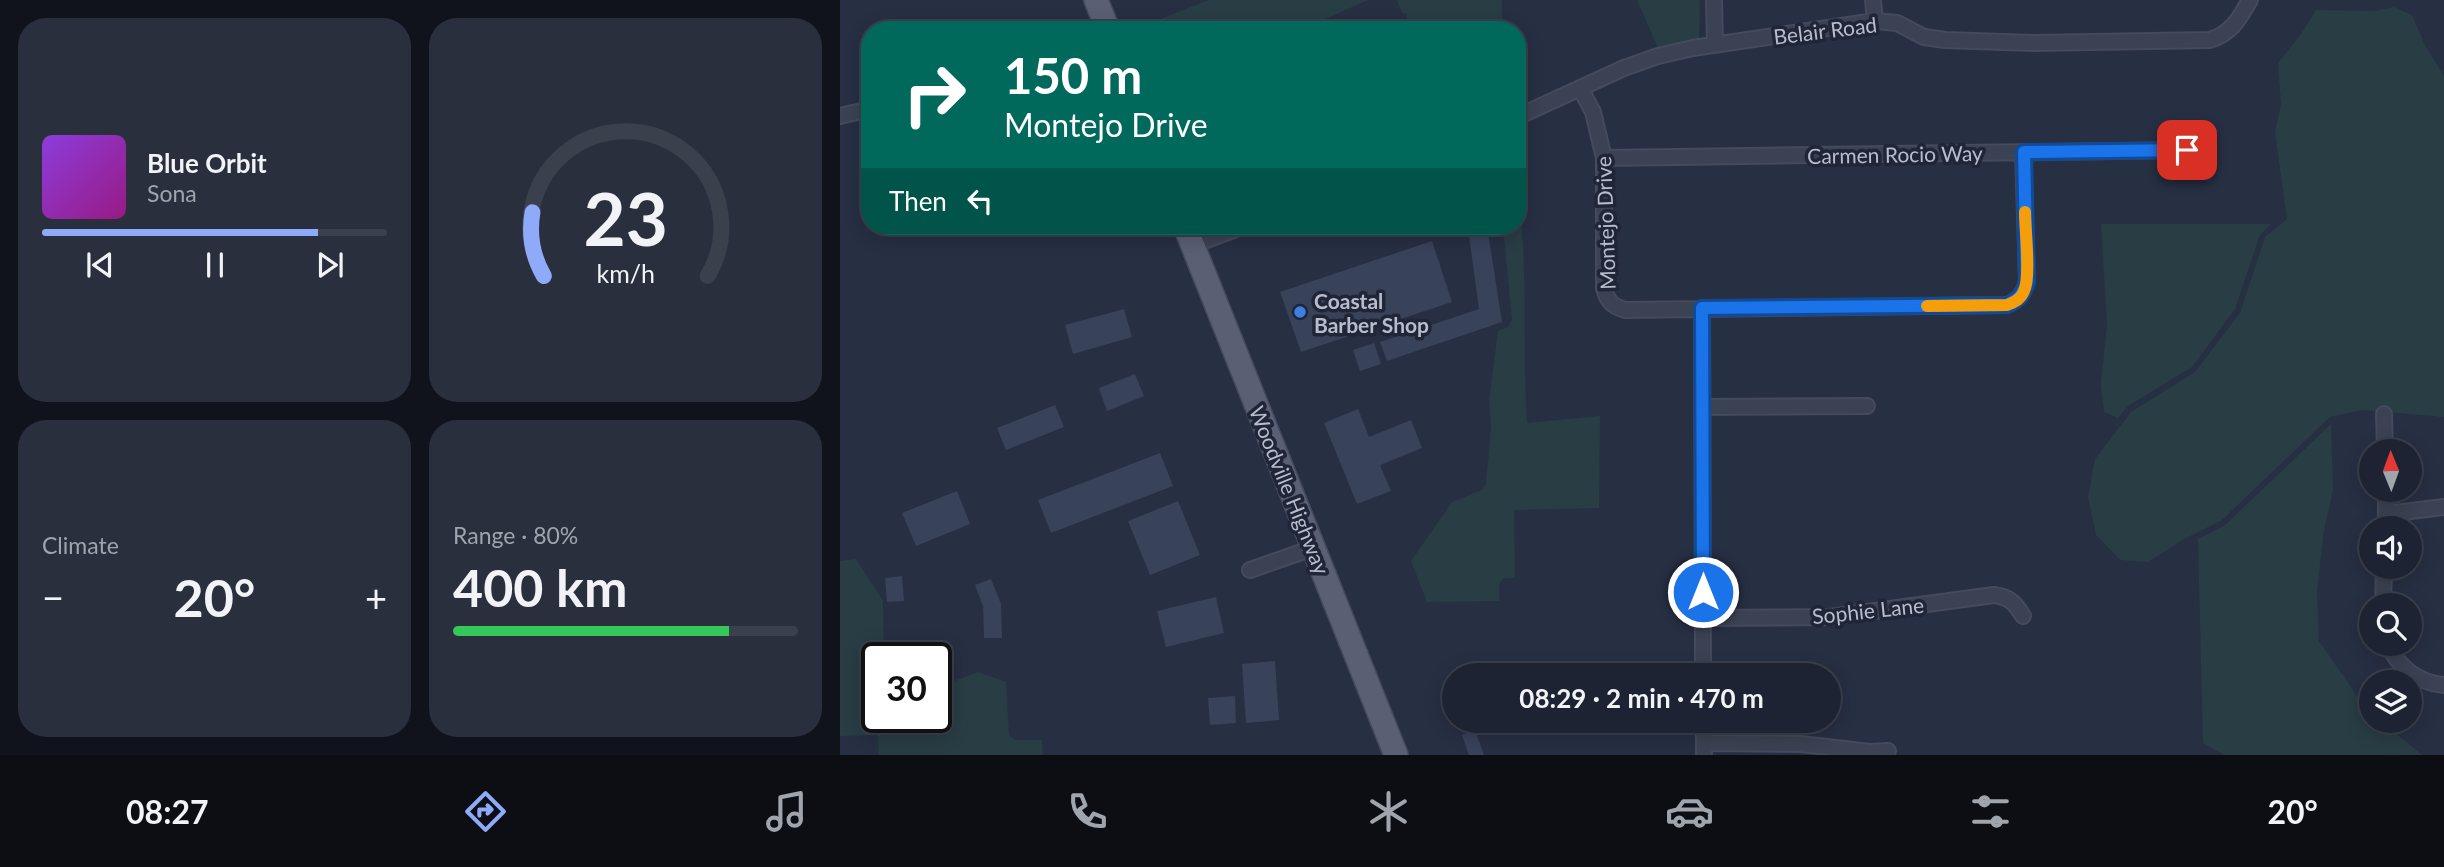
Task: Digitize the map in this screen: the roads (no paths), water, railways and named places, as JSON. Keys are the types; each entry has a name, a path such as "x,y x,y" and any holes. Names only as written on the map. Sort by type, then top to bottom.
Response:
{"main road":[{"path":"1096,0 1098,21"},
{"name":"Woodville Highway","path":"1189,236 1396,755"}],"street":[{"path":"1714,0 1715,44"},
{"path":"1873,0 1875,21"},
{"name":"Belair Road","path":"1526,113 1658,55 1715,44 1875,21 1897,23 1924,37 1945,40 2033,43 2210,40 2238,23 2250,0"},
{"name":"Montejo Drive","path":"1580,88 1594,112 1604,158 1606,299 1613,306 1625,310 2007,305 2017,301 2024,293 2027,282 2024,152"},
{"path":"840,116 861,111"},
{"name":"Carmen Rocio Way","path":"1604,158 2187,150"},
{"path":"1702,308 1703,663"},
{"path":"1702,407 1867,406"},
{"path":"2384,414 2385,439"},
{"path":"2407,516 2444,507"},
{"path":"1250,570 1313,548"},
{"name":"Sophie Lane","path":"1703,618 1830,617 1994,595 2003,596 2015,603 2023,616"},
{"path":"2394,656 2418,678 2444,685"},
{"path":"1704,749 1801,744 1870,752 1888,751"}],"place":[{"name":"Coastal Barber Shop","path":"1300,312"}]}
